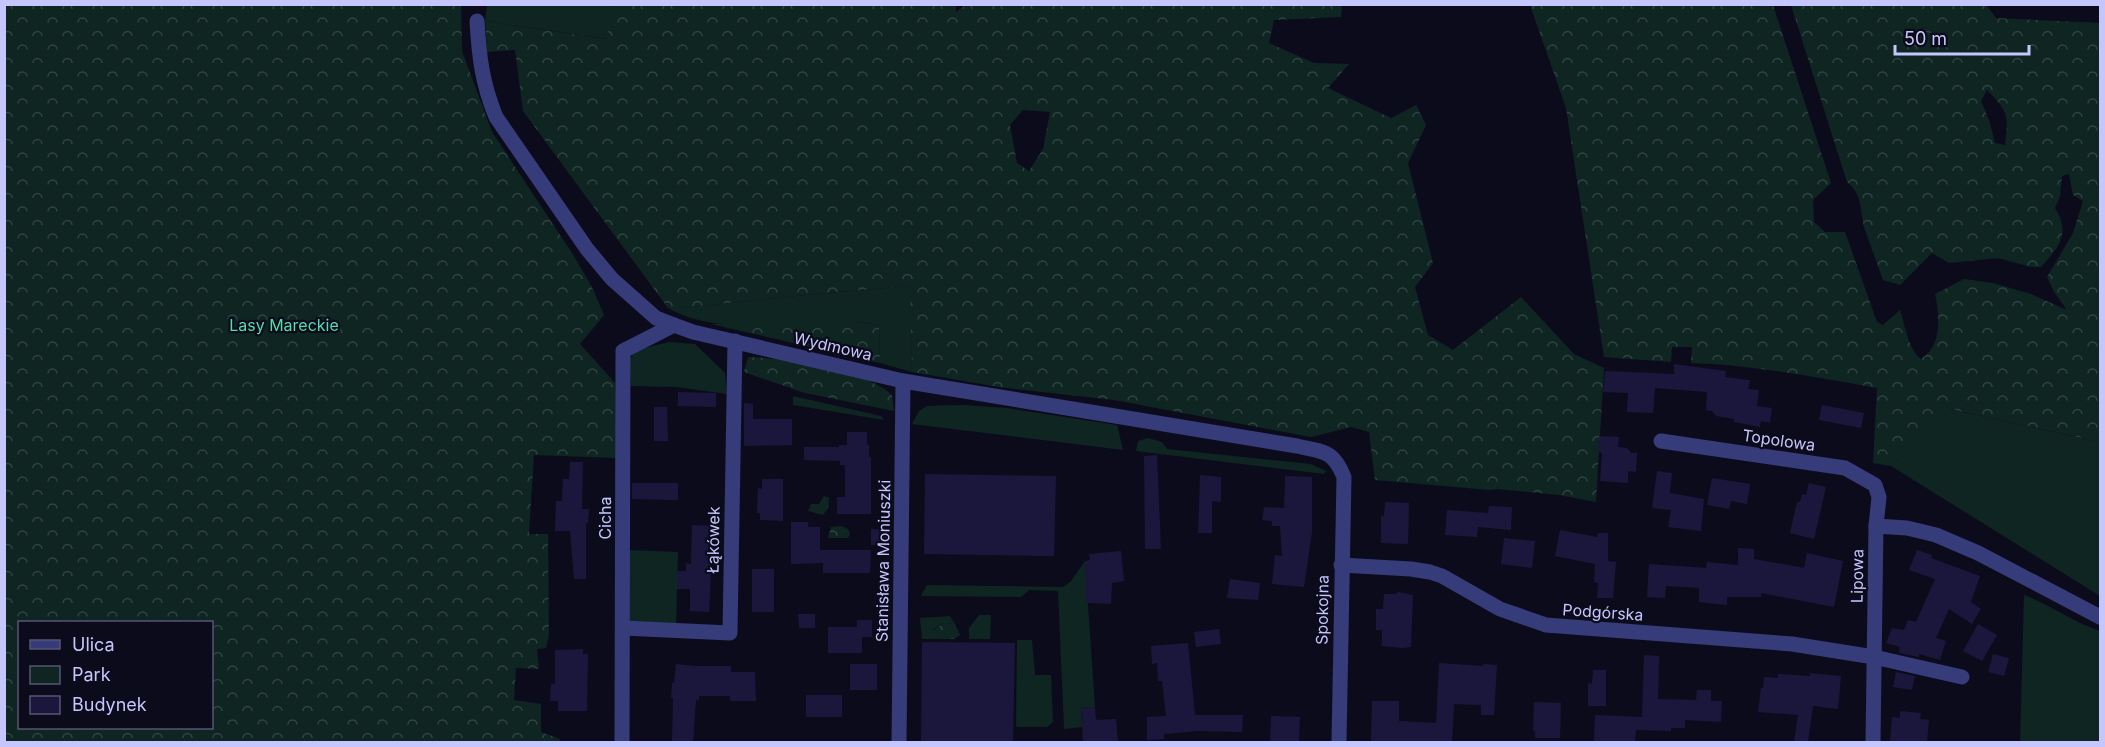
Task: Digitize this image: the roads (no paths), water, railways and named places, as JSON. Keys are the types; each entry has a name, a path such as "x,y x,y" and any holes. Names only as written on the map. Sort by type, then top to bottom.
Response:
{"street":[{"name":"Wydmowa","path":"477,21 480,67 487,94 503,126 587,249 612,279 656,318 693,332 903,381 1324,452 1337,460 1344,477"},
{"name":"Cicha","path":"622,742 623,351 674,325"},
{"name":"Łąkówek","path":"623,628 730,633 735,341"},
{"name":"Stanisława Moniuszki","path":"899,742 903,381"},
{"name":"Topolowa","path":"1661,441 1845,468 1875,485 1879,497"},
{"name":"Spokojna","path":"1339,742 1344,477"},
{"name":"Lipowa","path":"1873,742 1876,526 1879,497"},
{"path":"1876,526 1907,528 1936,535 2100,617"},
{"name":"Podgórska","path":"1341,565 1430,572 1442,576 1500,609 1546,625 1792,644 1874,657"},
{"path":"1874,657 1962,677"}],"park label":[{"name":"Lasy Mareckie","path":"284,325"}]}
